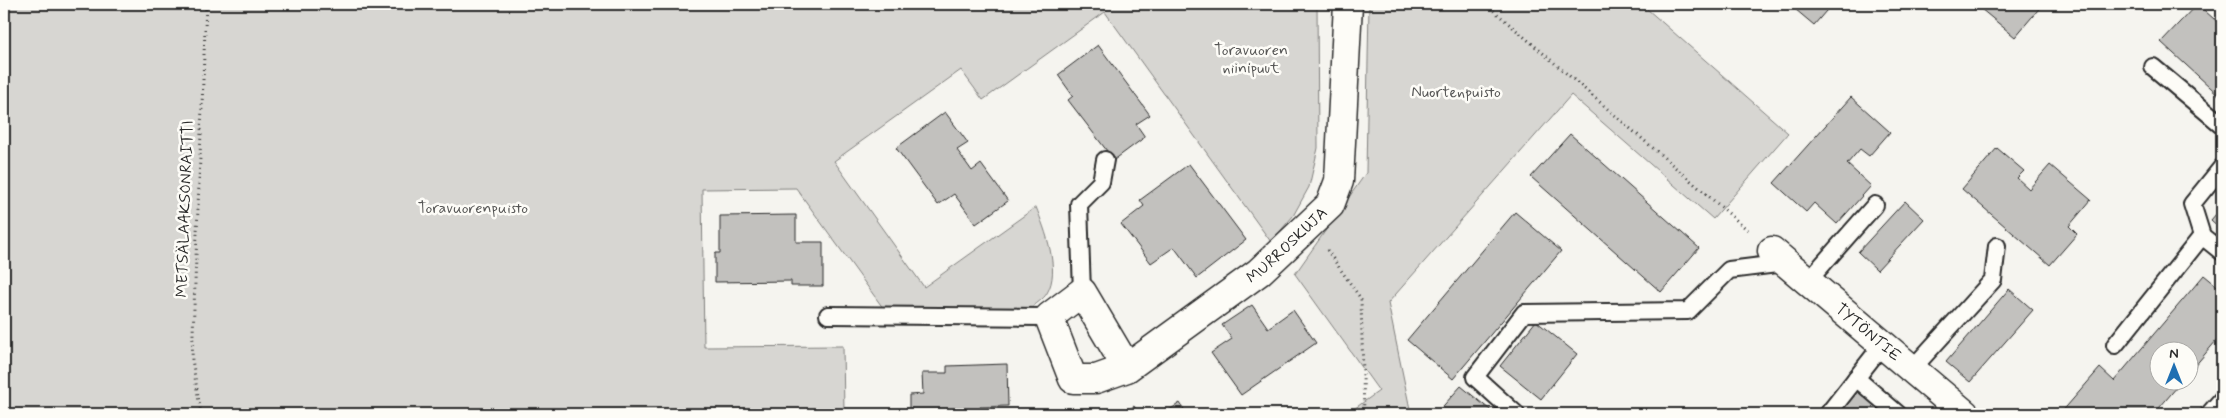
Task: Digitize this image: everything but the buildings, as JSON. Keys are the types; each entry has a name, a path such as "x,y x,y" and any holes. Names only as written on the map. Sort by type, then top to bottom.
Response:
{"street":[{"name":"MURROSKUJA","path":"1050,317 1073,379 1096,379 1127,368 1259,272 1330,206 1338,181 1348,4"},
{"name":"TYTÖNTIE","path":"1779,257 1965,414"},
{"path":"1050,317 1082,292 1127,368"}],"lane":[{"path":"2154,67 2222,126"},
{"path":"1082,292 1079,204 1101,182 1105,160"},
{"path":"2222,168 2192,204 2202,236 2222,252"},
{"path":"1808,282 1874,205"},
{"path":"2115,345 2202,236"},
{"path":"1912,369 1994,280 1997,246"},
{"path":"1516,414 1476,377 1524,313 1688,311 1729,270 1779,257"},
{"path":"828,315 1050,317"},
{"path":"1828,414 1883,344"},
{"path":"1856,378 1898,414"},
{"path":"2209,414 2222,399"}],"path":[{"name":"METSÄLAAKSONRAITTI","path":"201,414 192,359 206,4"},
{"path":"1486,4 1779,257"},
{"path":"1310,225 1360,298 1364,414"}],"green space":[{"name":"Toravuorenpuisto","path":"16,4 1317,4 1318,148 1309,187 1293,216 1271,242 1105,12 983,100 961,70 834,161 924,287 1036,207 1050,250 1052,273 1051,284 1047,293 1030,309 886,312 796,188 702,189 704,347 843,346 844,414 4,414 4,12"},
{"name":"Nuortenpuisto","path":"1369,4 1651,4 1647,9 1788,133 1713,219 1571,95 1388,303 1411,414 1347,414 1379,391 1295,274 1366,173"}],"park label":[{"name":"Toravuoren niinipuut","path":"1251,59"}]}
